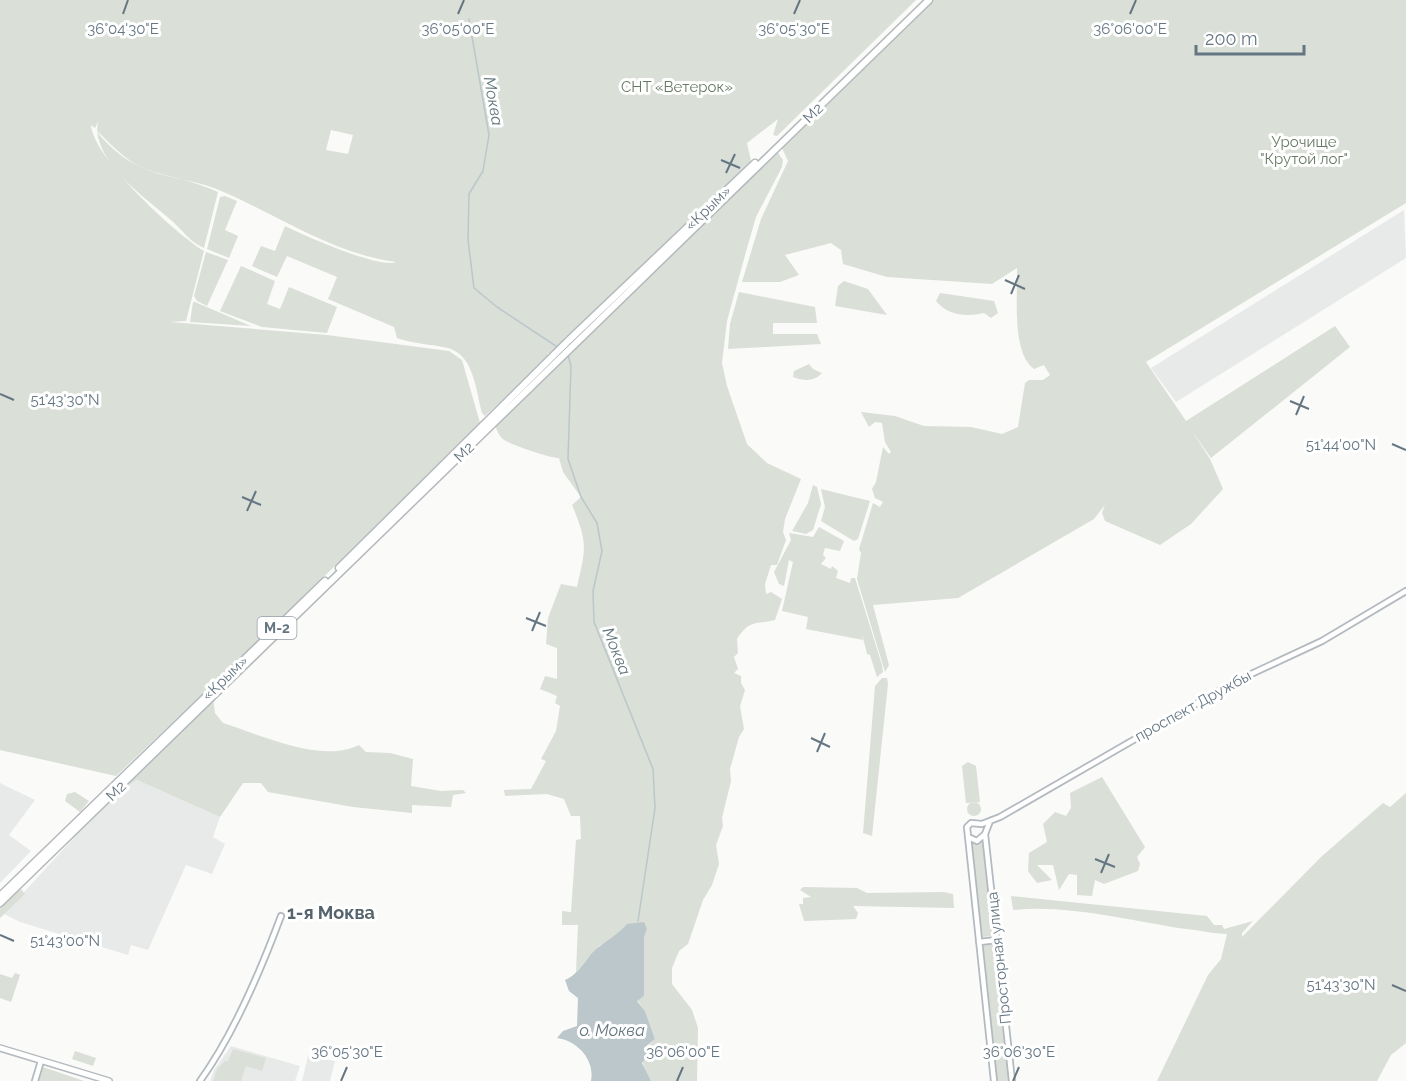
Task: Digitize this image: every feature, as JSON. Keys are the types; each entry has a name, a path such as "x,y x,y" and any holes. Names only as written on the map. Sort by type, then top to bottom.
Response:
{"highway":[{"name":"«Крым»","path":"0,896 553,359 569,340 924,0"},
{"name":"М2","path":"0,903 928,0"}],"main road":[{"name":"проспект Дружбы","path":"982,824 993,820 1234,682 1339,632 1406,591"},
{"path":"986,832 982,824 971,823 967,827 967,836 977,841 986,832 993,820"},
{"name":"Просторная улица","path":"986,832 1012,1081"},
{"name":"Просторная улица","path":"967,836 994,1081"},
{"path":"200,1081 258,973 281,916"},
{"path":"979,942 997,940"},
{"path":"0,1048 109,1081"},
{"path":"35,1081 41,1061"}],"shaded area":[{"path":"1404,210 1406,258 1176,402 1151,368"},
{"path":"137,780 220,817 213,837 225,844 212,874 186,865 148,950 131,945 128,955 20,922 4,914 114,794"},
{"path":"0,783 35,800 9,835 31,851 0,883"},
{"path":"231,1046 300,1066 295,1081 210,1081 214,1070"},
{"path":"308,1056 335,1061 330,1081 302,1081"}],"green space":[{"name":"СНТ «Ветерок»","path":"0,0 916,0 777,136 773,135 778,119 747,143 751,161 568,338 566,336 552,354 547,353 550,356 485,416 482,413 469,366 457,352 448,348 397,338 394,327 328,299 337,277 287,256 277,277 252,266 261,246 275,251 285,226 359,256 387,263 396,262 371,257 325,241 214,188 148,170 122,154 97,131 98,122 95,128 91,125 95,139 120,175 156,212 204,251 186,321 170,322 327,335 449,351 462,360 480,423 276,624 116,776 0,750","holes":["331,130 353,135 348,154 326,150"]},
{"name":"Урочище \"Крутой лог\"","path":"931,0 1406,0 1406,203 1146,362 1186,421 1335,326 1350,347 1211,458 1192,431 1210,459 1223,489 1191,524 1160,545 1105,521 1102,513 1105,505 1094,519 958,598 873,605 889,665 885,672 857,579 861,553 859,549 873,503 880,507 883,502 875,498 872,489 876,482 883,447 889,454 891,452 885,442 882,423 875,422 869,427 861,412 895,416 924,426 971,427 1002,434 1018,427 1025,383 1029,380 1043,380 1050,375 1044,365 1034,369 1022,350 1017,322 1017,268 992,284 887,277 843,264 841,250 831,243 785,255 799,275 780,282 742,282 761,219 788,161 781,146"},
{"path":"97,132 112,148 140,166 218,192 204,248 116,171 107,159"},
{"path":"777,151 783,160 782,167 756,217 727,321 722,363 727,386 747,444 767,463 801,479 785,519 783,532 786,540 777,565 771,565 765,584 766,594 771,592 782,599 775,620 749,626 737,639 738,653 734,657 738,669 734,673 741,676 741,683 745,690 740,706 744,729 739,737 730,769 731,781 722,818 723,826 716,845 719,864 712,885 703,900 688,944 679,951 672,968 672,984 692,1010 698,1028 697,1081 651,1081 642,1059 645,1050 655,1039 645,1011 637,1000 644,996 644,937 647,929 627,924 616,937 599,946 576,972 578,925 562,925 562,911 571,912 576,840 581,839 580,816 571,816 564,799 547,794 505,796 504,790 531,789 546,761 541,759 556,731 560,706 555,703 557,696 540,689 545,676 557,679 557,648 546,644 548,618 561,584 577,587 584,546 581,528 572,505 581,497 563,472 559,458 540,454 503,439 495,426 496,422 729,193 739,190 739,184"},
{"path":"225,196 237,201 225,230 238,236 229,258 207,249 220,197"},
{"path":"206,252 228,260 207,306 197,301 194,296"},
{"path":"241,266 275,281 267,304 280,309 289,287 337,307 327,333 262,327 220,311"},
{"path":"844,281 868,289 887,315 835,306 838,286"},
{"path":"739,292 815,307 817,323 773,323 773,334 817,334 821,344 728,349 730,324"},
{"path":"940,293 994,301 998,313 991,318 984,313 965,315 946,310 936,301"},
{"path":"193,302 195,302 251,326 190,322"},
{"path":"809,364 813,369 822,373 809,380 793,377 794,371"},
{"path":"813,485 817,487 821,504 813,530 806,534 792,531 808,503"},
{"path":"821,489 870,501 858,539 854,541 821,521 825,507"},
{"path":"819,527 844,541 840,551 825,548 823,555 826,558 821,564 831,569 832,566 838,571 836,578 850,583 851,578 855,578 882,665 883,672 877,677 870,655 867,654 862,634 863,640 806,629 808,617 782,611 793,562 789,560 784,586 779,584 774,572 791,540 789,533 813,537"},
{"path":"882,678 887,678 888,684 872,836 863,833 875,686"},
{"path":"213,698 215,713 223,723 309,750 344,750 359,745 366,752 390,753 413,759 411,786 441,791 463,790 466,793 453,795 451,807 412,805 412,813 353,807 268,792 261,783 243,783 220,817 137,780 114,794"},
{"path":"968,762 976,766 980,802 966,803 962,766"},
{"path":"1102,777 1145,847 1137,857 1140,864 1138,871 1104,884 1095,880 1092,896 1077,895 1077,875 1069,874 1059,890 1053,865 1037,865 1052,880 1037,883 1028,871 1029,853 1047,842 1043,824 1055,812 1066,816 1071,808 1070,793"},
{"path":"75,792 89,801 80,812 65,801 67,794"},
{"path":"1406,793 1406,1043 1391,1055 1377,1081 1157,1081 1208,975 1221,959 1227,934 1077,911 1013,910 1011,896 1207,916 1214,925 1222,925 1224,929 1253,921 1242,933 1242,937 1321,857 1383,803 1390,807"},
{"path":"974,802 979,804 981,809 979,814 974,816 969,814 967,809 969,804"},
{"path":"984,841 995,936 981,937 970,842 977,844"},
{"path":"803,887 857,888 867,893 944,892 953,894 954,908 853,906 858,913 856,919 804,921 799,904 803,904 803,898 811,897 800,890"},
{"path":"21,889 25,894 0,918 0,906"},
{"path":"984,943 995,943 1010,1081 996,1081 982,946"},
{"path":"15,973 20,975 11,1002 0,998 0,974 12,978"},
{"path":"233,1049 266,1058 262,1071 246,1066 241,1081 213,1081 217,1069 228,1061"},
{"path":"75,1051 96,1058 93,1066 72,1059"},
{"path":"43,1067 84,1081 39,1081"}],"water":[{"name":"о. Моква","path":"644,922 647,929 644,937 644,996 637,1001 645,1011 655,1039 644,1048 648,1055 642,1063 651,1081 591,1081 592,1073 588,1059 578,1047 557,1038 563,1031 577,1026 578,998 569,991 565,980 575,973 595,950 627,924"}],"waterway":[{"name":"Моква","path":"469,19 489,135 483,171 469,194 468,240 474,288 497,307 559,348"},
{"name":"Моква","path":"568,355 571,366 568,459 581,497 597,523 602,551 593,591 594,622 653,769 655,808 638,921"}],"district":[{"name":"1-я Моква","path":"331,913"}]}
